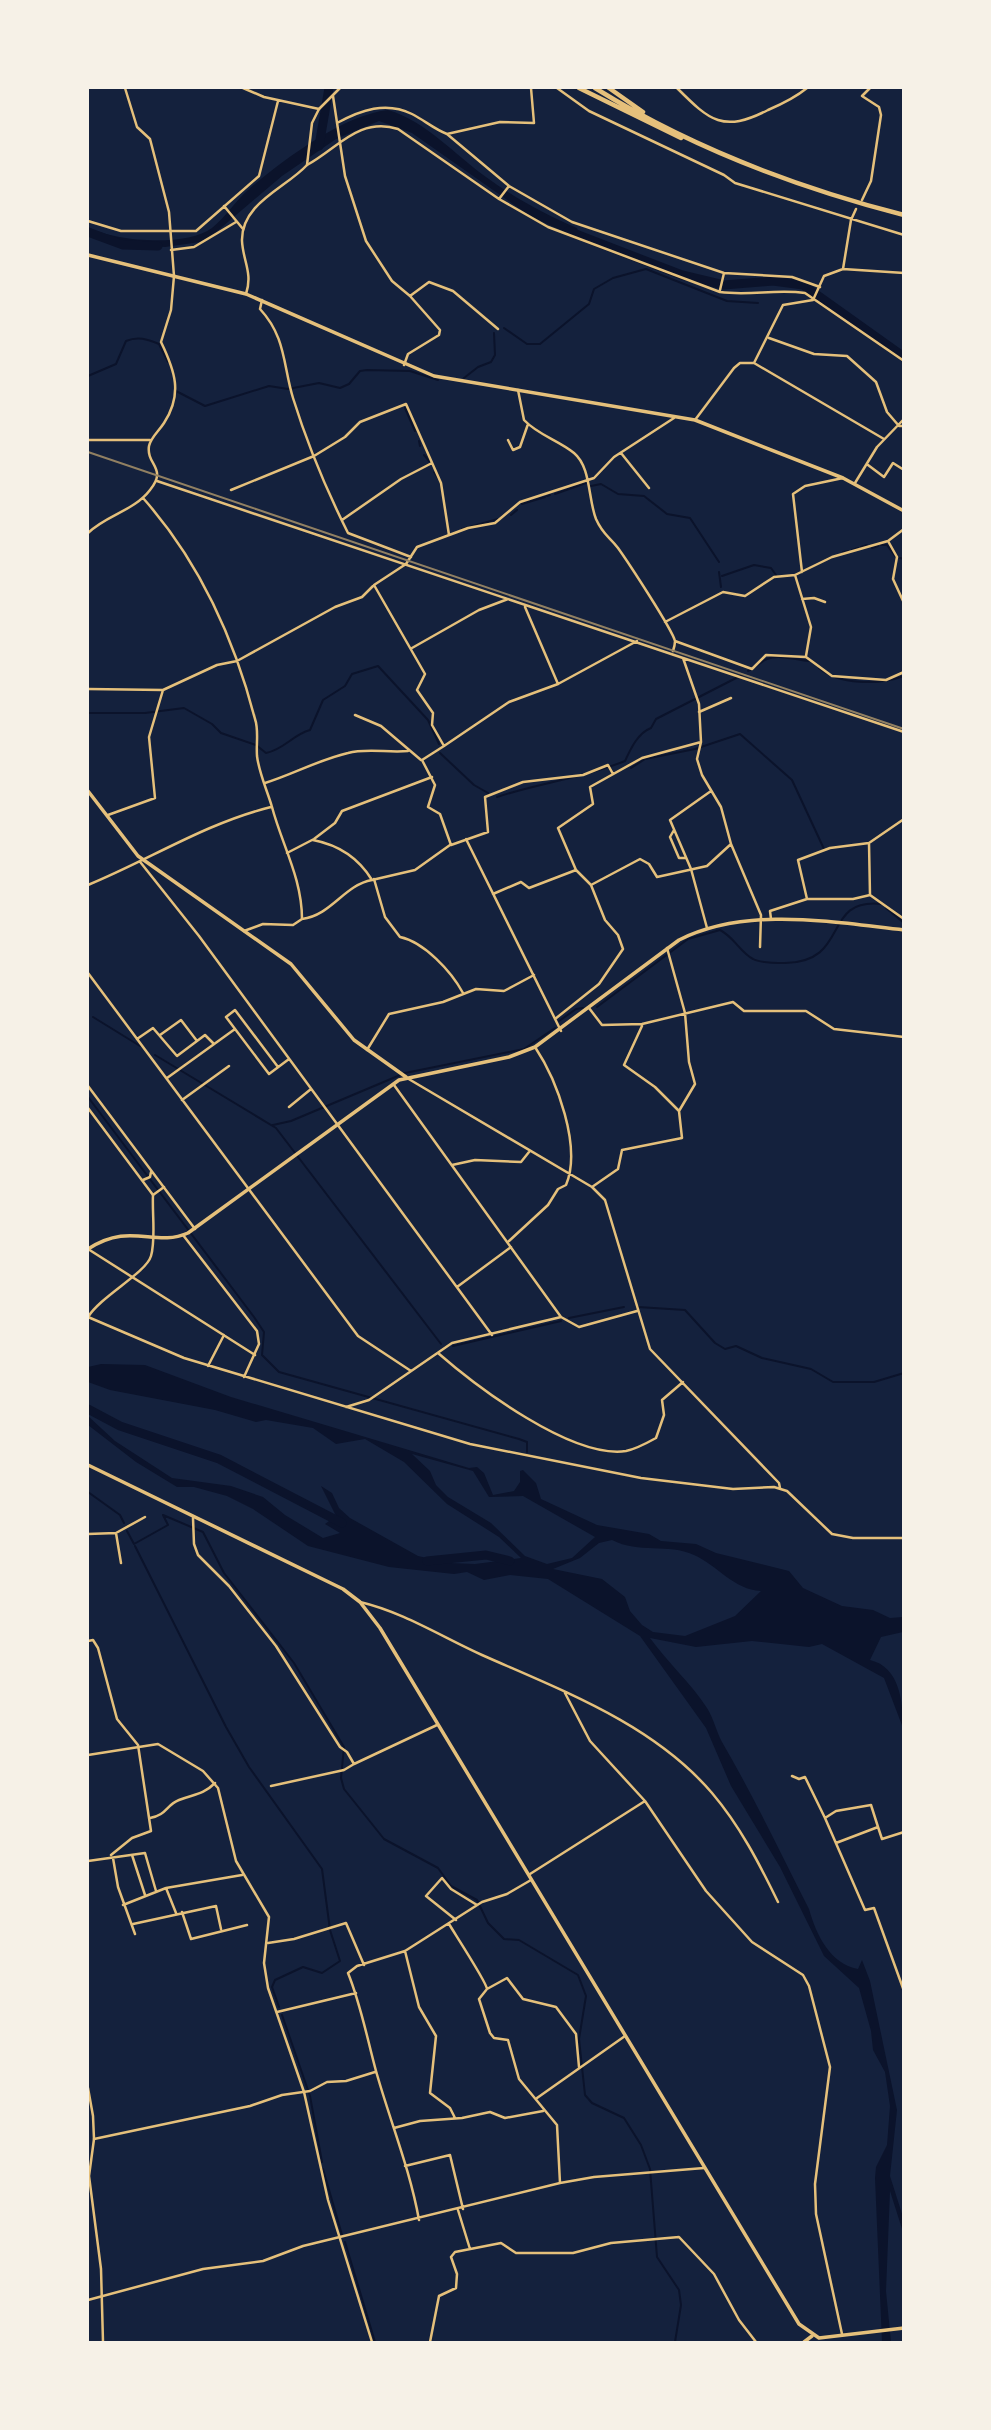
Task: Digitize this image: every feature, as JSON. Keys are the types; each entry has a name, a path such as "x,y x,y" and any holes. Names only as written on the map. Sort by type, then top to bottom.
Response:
{"highway":[{"path":"579,88 623,112 721,154 852,201 904,215"},
{"path":"595,88 721,154"},
{"path":"609,88 658,123"}],"main road":[{"path":"88,256 246,294 404,365 435,376 695,420 843,478 904,511"},
{"path":"88,791 143,862 300,972 343,1028 405,1076"},
{"path":"88,1249 116,1234 190,1232 405,1076 509,1057 536,1047 561,1031 685,936 707,928 761,918 904,930"},
{"path":"88,1465 193,1520 343,1589 360,1602 380,1628 793,2316 812,2336 813,2343"},
{"path":"804,2343 812,2336 843,2337 904,2328"}],"street":[{"path":"88,533 143,498 157,481 158,470 148,454 150,440 169,416 177,390 173,366 162,342 171,310 174,276 164,187 150,139 137,127 125,88"},
{"path":"243,88 278,101 319,109"},
{"path":"307,164 312,122 319,109 340,88"},
{"path":"447,134 500,122 534,123 531,88"},
{"path":"557,88 589,111 724,174 735,183 904,235"},
{"path":"677,88 709,117 736,124 774,108 807,88"},
{"path":"862,200 871,181 881,115 879,107 862,96 870,88"},
{"path":"332,97 342,139 345,176 366,241 392,281 410,296 440,330 439,335 408,354 404,365"},
{"path":"88,221 121,231 196,232 218,215 261,172 278,101"},
{"path":"337,123 369,109 385,107 411,114 447,134 509,186 572,222 724,273 792,277 820,287"},
{"path":"246,294 250,274 242,243 243,229 252,211 307,164 323,156 342,139 378,124 398,129 499,200 570,236 720,292 742,295 788,291 805,293 904,361"},
{"path":"499,200 509,186"},
{"path":"225,208 243,229"},
{"path":"842,269 851,220 856,209"},
{"path":"171,250 194,247 235,220"},
{"path":"754,363 783,305 814,298 824,276 842,269 904,273"},
{"path":"720,292 724,273"},
{"path":"410,296 429,282 443,286 498,329"},
{"path":"262,300 260,309 270,319 280,340 292,391 314,456 348,533 411,557"},
{"path":"768,337 814,354 847,356 876,382 887,412 901,426"},
{"path":"695,420 734,368 740,363 754,363 884,439"},
{"path":"517,390 524,420 574,453 588,480 595,515 604,536 616,545 675,642 752,669 766,655 806,657 832,676 886,680 904,672"},
{"path":"231,491 314,456 345,437 360,422 406,404 445,497 450,537"},
{"path":"88,682 88,689 163,690 216,665 237,661 335,607 362,597 374,585 406,564 417,548 468,528 495,523 520,502 588,480 621,453 677,416"},
{"path":"855,484 884,439 901,426 904,419"},
{"path":"508,440 513,450 520,447 528,424"},
{"path":"88,440 150,440"},
{"path":"621,453 649,488"},
{"path":"342,520 401,479 432,463"},
{"path":"867,465 884,477 893,463 904,470"},
{"path":"802,572 793,494 805,486 843,478"},
{"path":"157,481 904,732"},
{"path":"143,498 169,527 197,571 237,661 257,723 257,749 265,783 300,889 302,919"},
{"path":"665,623 723,592 745,596 774,577 795,575 832,557 888,541 904,529"},
{"path":"888,541 897,557 893,579 904,603"},
{"path":"795,575 811,627 806,657"},
{"path":"374,585 410,651 479,610 508,599"},
{"path":"802,599 814,598 825,602"},
{"path":"525,605 558,684"},
{"path":"422,760 509,702 558,684 637,641"},
{"path":"672,653 675,642"},
{"path":"412,648 425,674 417,690 433,713 432,725 444,746"},
{"path":"683,658 697,691 701,742 697,759 721,807 731,844 761,918 760,947"},
{"path":"106,816 155,798 149,737 163,690"},
{"path":"699,712 731,698"},
{"path":"355,715 381,726 422,760 435,788 428,807 440,814 451,845"},
{"path":"555,1019 599,984 623,949 618,935 604,920 591,885 576,870 558,828 593,804 590,787 612,773 642,758 701,742"},
{"path":"265,783 296,774 311,763 351,752 408,751"},
{"path":"244,931 263,924 293,925 302,919 317,917 352,889 373,879 415,870 451,845 488,832 485,797 523,782 583,775 608,766 612,773"},
{"path":"287,853 313,840 335,823 342,811 432,777"},
{"path":"707,928 691,869 670,820 711,791"},
{"path":"88,885 143,862 204,830 272,807"},
{"path":"807,899 798,860 830,848 870,844 904,819"},
{"path":"466,839 561,1031"},
{"path":"313,840 347,852 363,865 373,879 386,917 400,937 412,939 420,946 453,978 464,994"},
{"path":"591,885 640,859 649,864 657,877 706,866 731,844"},
{"path":"870,844 870,895"},
{"path":"143,862 492,1335"},
{"path":"493,894 521,883 529,888 576,870"},
{"path":"771,919 770,911 807,899 853,899 870,895 904,919"},
{"path":"592,1187 618,1169 622,1150 682,1138 679,1111 695,1084 689,1062 685,1013 668,949"},
{"path":"88,973 358,1336 411,1371"},
{"path":"367,1049 389,1013 416,1010 476,989 504,991 534,975"},
{"path":"589,1009 602,1025 642,1024 737,1003 744,1011 807,1010 834,1029 904,1037"},
{"path":"278,1067 235,1010 226,1017 269,1074 289,1059"},
{"path":"160,1035 181,1020 197,1041"},
{"path":"642,1024 639,1038 624,1065 655,1087 679,1111"},
{"path":"137,1039 153,1028 177,1056 205,1035 214,1044"},
{"path":"166,1079 235,1029"},
{"path":"508,1242 548,1206 570,1176 572,1146 548,1067 536,1047"},
{"path":"182,1100 229,1066"},
{"path":"405,1076 592,1187 605,1200 650,1349 779,1483 780,1488 832,1534 853,1538 904,1538"},
{"path":"393,1084 561,1317 579,1327 637,1311"},
{"path":"88,1086 150,1169 257,1331 260,1344 244,1377"},
{"path":"289,1107 311,1089"},
{"path":"88,1108 140,1179 155,1194"},
{"path":"452,1166 475,1160 522,1162 529,1152"},
{"path":"140,1179 147,1181 152,1174 150,1169"},
{"path":"162,1188 155,1194 152,1253 148,1263 102,1298 88,1317 208,1366 470,1444 595,1470 733,1489 780,1488"},
{"path":"457,1287 511,1247"},
{"path":"88,1249 255,1355"},
{"path":"342,1407 358,1406 369,1400 452,1343 561,1317"},
{"path":"208,1366 224,1335"},
{"path":"438,1353 467,1377 535,1423 591,1448 611,1451 629,1451 656,1438 664,1415 662,1400 683,1382"},
{"path":"88,1534 116,1533 145,1517"},
{"path":"193,1520 194,1544 198,1555 229,1586 276,1646 340,1748 347,1752 354,1764"},
{"path":"116,1533 121,1563"},
{"path":"360,1602 405,1618 632,1726 694,1774 736,1825 778,1902"},
{"path":"88,1641 93,1640 98,1648 117,1719 138,1745 150,1818 150,1833 132,1838 112,1857"},
{"path":"565,1693 590,1741 645,1801 720,1907 764,1953 803,1975 809,1986 830,2067 815,2184 816,2214 843,2337"},
{"path":"271,1786 339,1772 437,1725"},
{"path":"88,1755 138,1745 167,1747 204,1771 215,1783 242,1875 269,1917 265,1975 276,2012 307,2092 319,2166 372,2343"},
{"path":"792,1776 799,1779 805,1777 866,1910 874,1908 904,1991"},
{"path":"150,1818 165,1814 177,1800 200,1796 215,1783"},
{"path":"419,2220 412,2184 348,1973 405,1951 482,1902 507,1894 645,1801"},
{"path":"825,1818 836,1811 871,1805 882,1839 904,1832"},
{"path":"836,1843 878,1827"},
{"path":"88,1861 145,1853 156,1891"},
{"path":"132,1855 145,1896"},
{"path":"112,1857 123,1905 135,1934"},
{"path":"123,1905 166,1888 242,1875"},
{"path":"456,1920 426,1896 437,1881 442,1878 451,1889 477,1905"},
{"path":"166,1888 176,1913"},
{"path":"133,1924 176,1913 216,1906 221,1929 218,1934 191,1939 182,1912"},
{"path":"268,1943 346,1923 363,1965"},
{"path":"449,1924 468,1959 485,1979 487,1989"},
{"path":"221,1929 247,1925"},
{"path":"405,1951 419,2007 436,2036 430,2093 450,2108 455,2118"},
{"path":"561,2183 557,2125 515,2073 508,2040 494,2038 490,2033 479,1999 487,1989 507,1978 523,1999 556,2007 576,2034 580,2066"},
{"path":"276,2012 356,1993"},
{"path":"537,2098 625,2036"},
{"path":"88,2143 250,2106 282,2095 307,2092 327,2082 346,2081 376,2071"},
{"path":"88,2088 94,2141 89,2176 102,2296 103,2343"},
{"path":"394,2128 420,2121 490,2112 505,2118 543,2110"},
{"path":"405,2165 450,2155 463,2209"},
{"path":"88,2300 203,2269 263,2261 303,2246 419,2220 561,2183 650,2171 704,2168"},
{"path":"458,2210 470,2249"},
{"path":"430,2343 439,2297 456,2288 458,2282 452,2257 455,2252 501,2243 516,2253 573,2253 611,2243 679,2237 714,2274 756,2343"}],"water":[{"path":"388,110 428,130 508,192 577,228 580,239 530,216 412,133 379,121 336,139 282,176 215,233 200,242 165,247 124,243 88,235 88,227 133,239 169,240 201,234 217,224 249,189 314,140 352,120"},
{"path":"101,1364 145,1365 231,1397 469,1468 477,1467 484,1473 493,1495 514,1491 520,1482 520,1471 523,1470 536,1483 541,1499 597,1525 649,1534 661,1541 696,1544 716,1553 789,1571 803,1588 842,1606 873,1610 890,1618 903,1617 903,1632 881,1637 870,1660 888,1670 894,1678 902,1707 903,1728 884,1678 822,1644 809,1647 752,1641 696,1647 650,1638 709,1712 809,1909 820,1938 832,1954 848,1966 858,1969 862,1960 870,1981 897,2110 890,2176 903,2217 903,2232 890,2191 886,2291 891,2342 882,2342 875,2178 876,2167 887,2145 890,2106 885,2072 873,2050 871,2031 859,1988 824,1956 780,1867 731,1786 706,1728 640,1636 548,1579 510,1575 484,1580 467,1572 454,1574 389,1567 308,1546 253,1509 227,1496 194,1487 177,1487 136,1462 88,1425 88,1416 115,1441 172,1478 231,1486 263,1497 285,1515 323,1538 340,1533 325,1524 336,1516 321,1486 332,1493 339,1508 350,1518 418,1556 450,1563 475,1564 521,1558 499,1537 447,1504 404,1462 365,1439 336,1444 313,1428 266,1420 256,1422 215,1410 110,1390 88,1382 88,1367","holes":["412,1454 473,1471 489,1497 523,1496 595,1537 572,1558 547,1564 525,1556 491,1523 448,1497 436,1485 430,1471","612,1540 633,1547 684,1551 702,1559 734,1582 751,1590 761,1591 735,1616 685,1636 653,1632 642,1625 630,1611 625,1597 602,1579 553,1569 580,1558 599,1543"]}],"waterway":[{"path":"319,146 329,88"},
{"path":"568,231 682,275 724,285 773,281 803,285 904,357"},
{"path":"88,232 123,245 158,246"},
{"path":"504,328 527,344 540,344 589,304 594,289 613,278 646,269 727,301 758,303"},
{"path":"464,378 478,367 491,362 495,355 494,333"},
{"path":"88,376 116,364 126,341 135,339 159,344 168,362"},
{"path":"176,391 205,406 269,386 288,389 319,383 340,388 349,384 360,371 367,370 410,371 438,380"},
{"path":"405,408 415,431"},
{"path":"419,441 420,446"},
{"path":"424,455 430,462"},
{"path":"434,472 438,478"},
{"path":"555,494 586,483"},
{"path":"591,486 601,484 618,494 644,496 667,514 690,518 719,562"},
{"path":"522,504 545,497"},
{"path":"511,515 517,510"},
{"path":"462,529 498,519"},
{"path":"861,547 867,545"},
{"path":"881,545 887,545 895,556"},
{"path":"872,548 878,546"},
{"path":"852,550 858,548"},
{"path":"843,552 848,551"},
{"path":"900,558 904,559"},
{"path":"722,576 754,565 771,568 776,575"},
{"path":"719,572 721,587"},
{"path":"748,671 771,658 809,661"},
{"path":"88,713 145,713 184,708 212,724 221,733 256,745 266,753 310,730 323,700 345,686 352,674 378,666 428,720 439,744"},
{"path":"819,668 837,678 860,682 883,681 904,676"},
{"path":"497,797 625,761 635,741 651,728 656,719 742,675"},
{"path":"631,768 645,759 695,749 740,734 792,780 824,849"},
{"path":"440,753 474,785 488,793"},
{"path":"597,1007 688,939 720,930 756,960 768,963 806,960 819,953 829,942 850,911 862,905 881,904"},
{"path":"886,908 904,923"},
{"path":"559,1021 576,1009 583,1008"},
{"path":"93,1017 140,1046"},
{"path":"273,1125 291,1121 405,1073 524,1049 555,1028"},
{"path":"155,1055 276,1128 441,1344"},
{"path":"88,1097 254,1317 264,1332 262,1355 279,1372 519,1439 527,1442 527,1452"},
{"path":"569,1318 624,1307"},
{"path":"638,1307 685,1310 715,1343 725,1349 736,1346 762,1358 811,1369 833,1382 874,1382 904,1373"},
{"path":"453,1346 561,1321"},
{"path":"88,1409 120,1426 219,1459 342,1523"},
{"path":"88,1492 120,1515 124,1523"},
{"path":"127,1531 134,1544 168,1525 163,1515 203,1532 224,1573 294,1663 344,1747 341,1778 344,1789 384,1839 438,1868 451,1886 477,1900 488,1923 504,1939 519,1940 578,1975 586,1996 579,2039 585,2095 592,2103 624,2118 641,2145 650,2169 657,2257 679,2290 681,2305 675,2342"},
{"path":"135,1546 226,1727 249,1767 322,1869 330,1930 340,1961 322,1973 303,1967 275,1980 272,1987 279,2007"},
{"path":"427,1561 486,1555 510,1561"},
{"path":"282,2015 310,2096 322,2162"},
{"path":"323,2169 342,2235"},
{"path":"345,2242 375,2342"}],"railway":[{"path":"88,452 904,729"}]}
